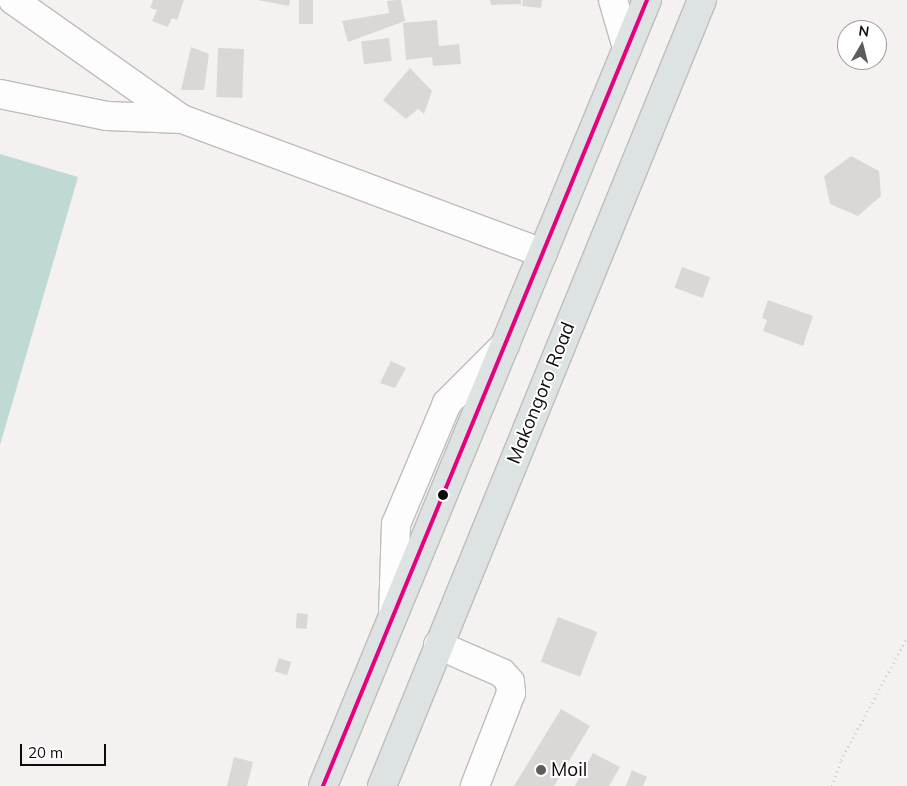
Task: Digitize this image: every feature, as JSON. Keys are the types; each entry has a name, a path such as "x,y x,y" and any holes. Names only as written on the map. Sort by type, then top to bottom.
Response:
{"main road":[{"path":"324,786 647,0"},
{"name":"Makongoro Road","path":"387,785 438,645 702,0"}],"street":[{"path":"13,0 182,119 543,253"},
{"path":"613,0 627,48"},
{"path":"0,94 40,106 107,116 182,119"},
{"path":"438,645 502,674 510,682 511,692 475,786"}],"path":[{"path":"832,786 841,760 907,638"}],"water":[{"path":"0,154 78,177 0,445"}],"building":[{"path":"153,0 184,0 177,20 172,18 168,27 152,21 157,10 150,8"},
{"path":"258,0 290,0 289,6"},
{"path":"299,0 313,0 313,24 299,24"},
{"path":"401,0 405,21 348,42 342,21 389,13 387,1"},
{"path":"490,0 521,0 521,4 491,5"},
{"path":"523,0 542,0 541,8 522,6"},
{"path":"437,20 439,46 459,44 461,64 433,66 432,57 406,60 403,23"},
{"path":"389,38 392,61 364,64 361,41"},
{"path":"191,47 209,54 204,90 181,90"},
{"path":"218,48 244,49 242,98 216,97"},
{"path":"410,68 432,91 424,114 418,109 406,119 383,100"},
{"path":"851,156 879,171 881,196 858,216 830,204 824,176"},
{"path":"682,267 710,277 703,298 674,288"},
{"path":"768,300 813,316 803,346 763,331 767,320 762,318"},
{"path":"391,361 406,368 395,388 380,383"},
{"path":"297,613 308,614 307,629 296,628"},
{"path":"558,617 597,632 580,677 541,662"},
{"path":"279,658 291,662 287,675 275,671"},
{"path":"561,709 590,726 554,786 514,786"},
{"path":"593,753 620,767 609,786 575,786"},
{"path":"234,757 253,762 247,786 227,786"},
{"path":"632,770 647,777 643,786 626,786"}],"transit line":[{"path":"323,786 647,0"}],"place":[{"name":"Moil","path":"541,770"}]}
